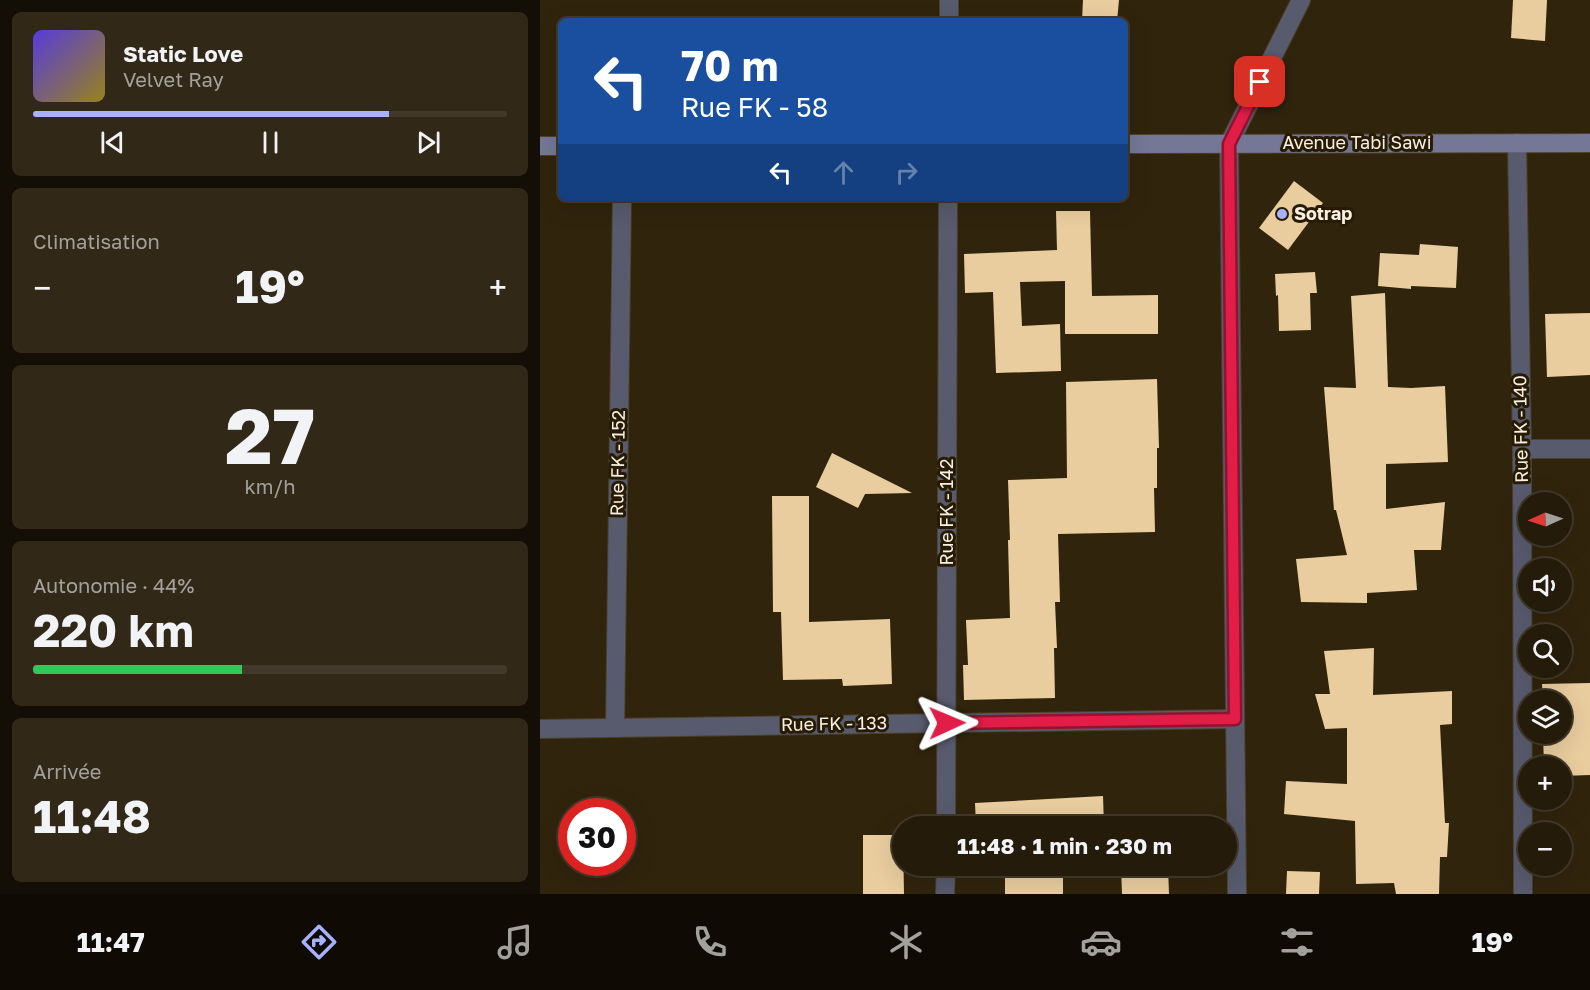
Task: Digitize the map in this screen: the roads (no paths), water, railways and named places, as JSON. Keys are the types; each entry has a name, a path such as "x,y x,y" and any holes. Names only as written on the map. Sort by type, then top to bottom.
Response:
{"street":[{"path":"949,0 949,18"},
{"path":"1237,894 1229,144 1300,0"},
{"name":"Rue FK - 140","path":"1517,143 1522,449 1523,894"},
{"name":"Avenue Tabi Sawi","path":"1128,144 1590,143"},
{"path":"540,146 558,146"},
{"name":"Rue FK - 152","path":"615,728 622,201"},
{"name":"Rue FK - 142","path":"946,816 948,201"},
{"path":"1522,449 1590,449"},
{"name":"Rue FK - 133","path":"540,729 1235,719"},
{"path":"945,894 946,876"}],"place":[{"name":"Sotrap","path":"1282,214"}]}
